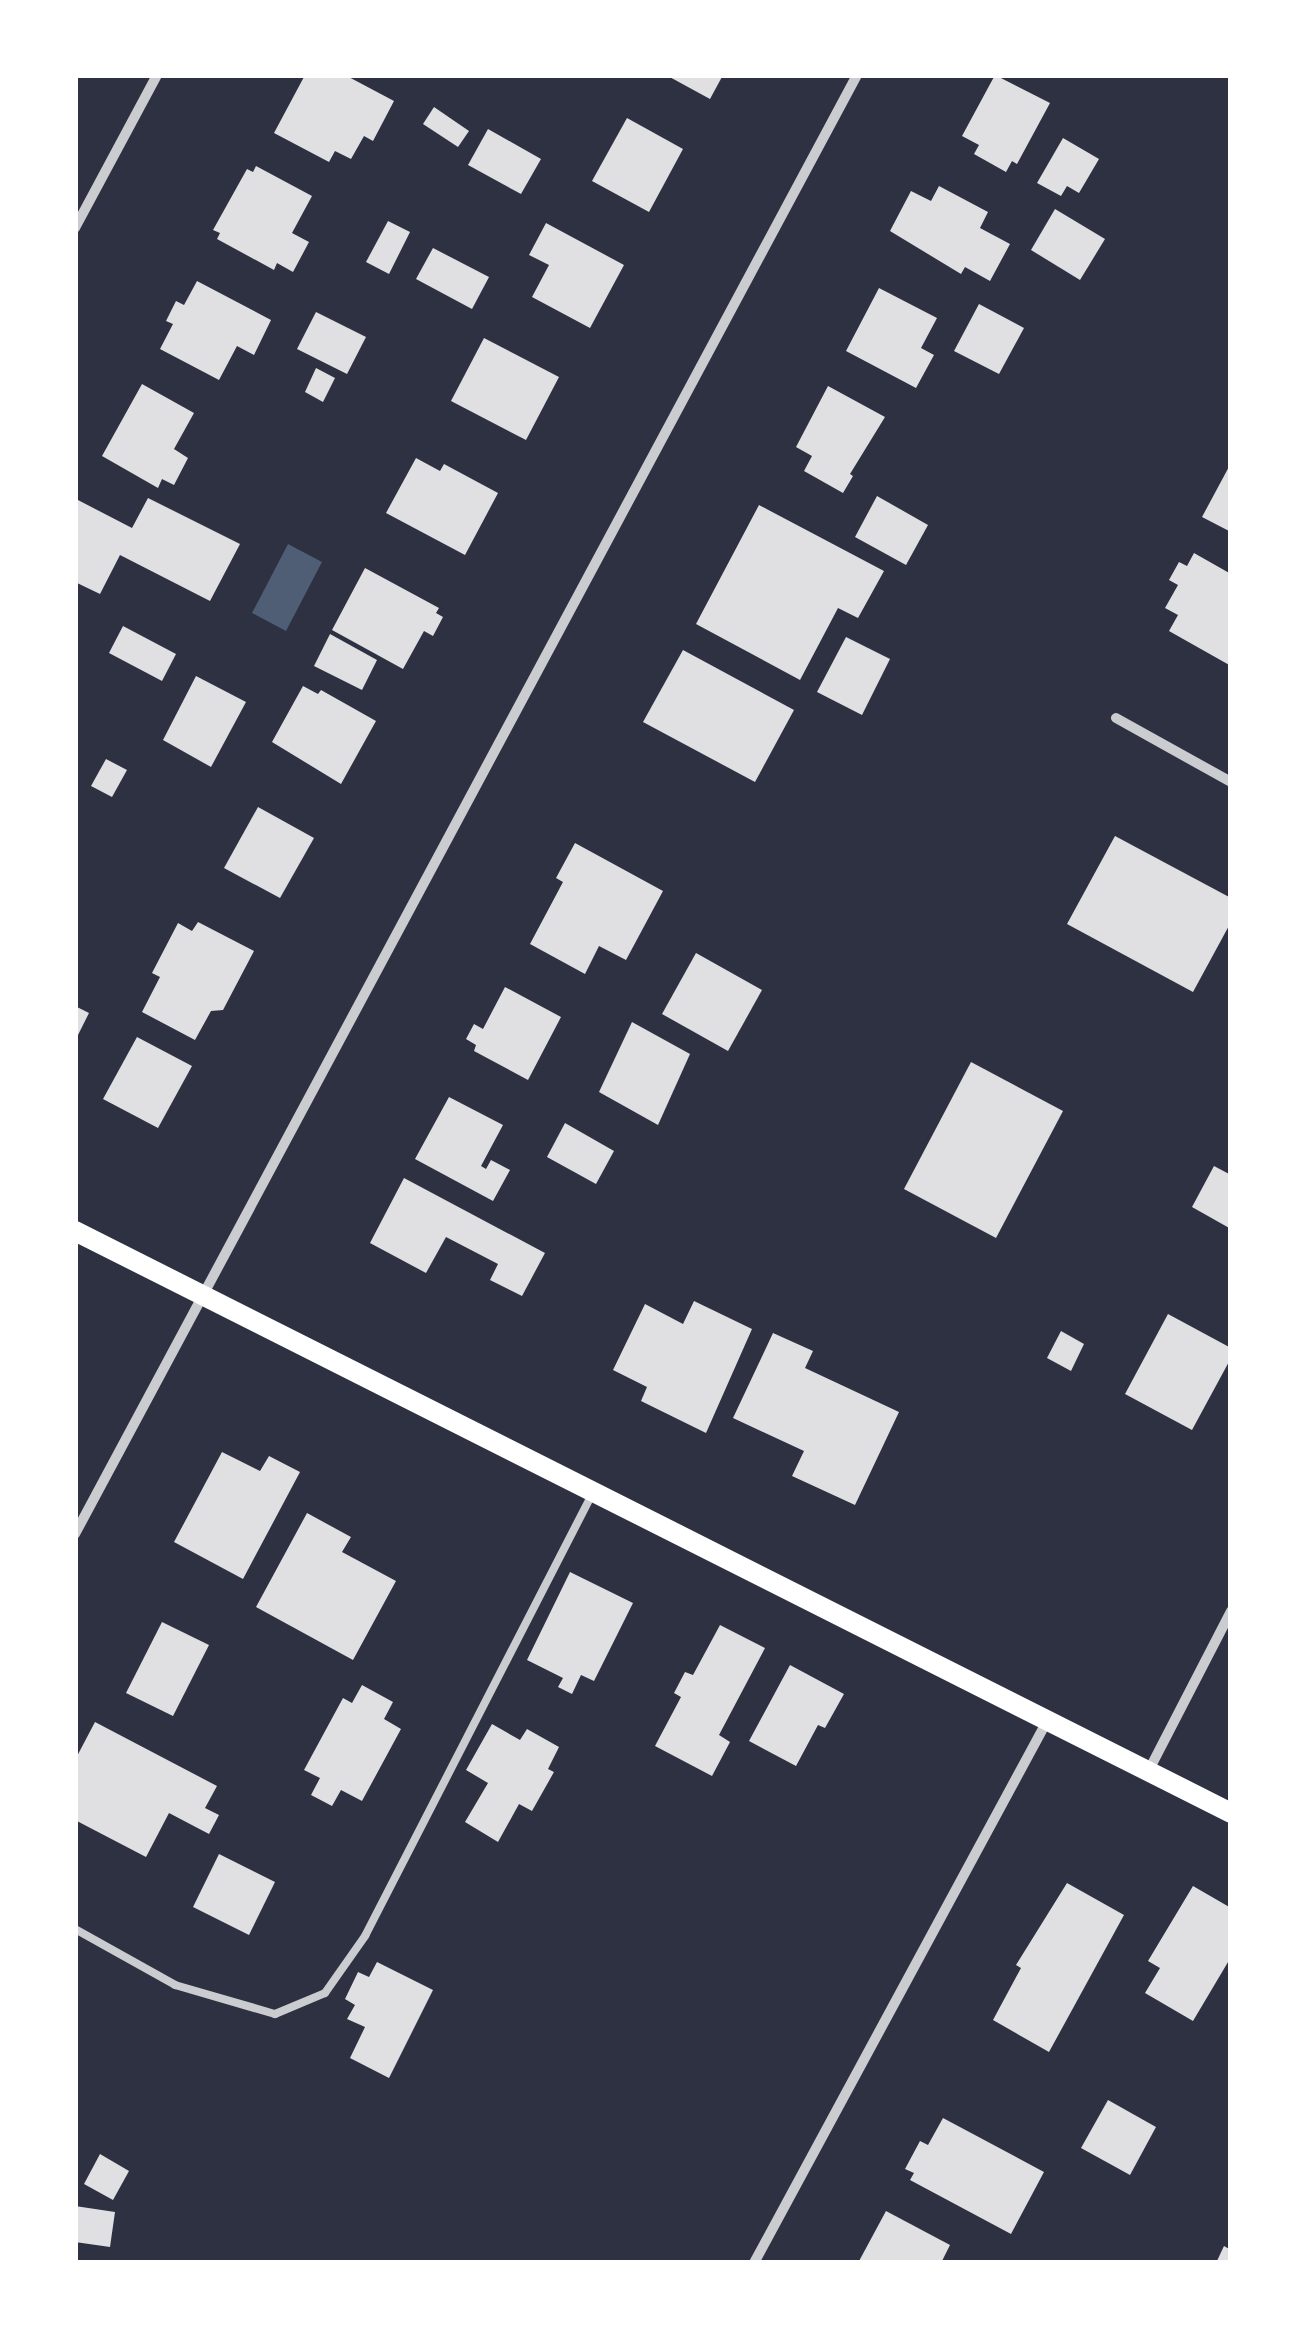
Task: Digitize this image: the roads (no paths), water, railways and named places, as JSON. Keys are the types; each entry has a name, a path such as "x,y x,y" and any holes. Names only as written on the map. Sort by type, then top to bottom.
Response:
{"main road":[{"path":"75,1231 1231,1813"}],"street":[{"path":"75,228 157,75"},
{"path":"75,1534 857,75"},
{"path":"1116,718 1231,782"},
{"path":"1149,1770 1231,1611"},
{"path":"754,2263 1047,1721"}],"lane":[{"path":"75,1929 175,1985 275,2014 325,1993 365,1936 592,1494"}],"water":[{"path":"288,544 322,562 286,631 252,613"}]}
